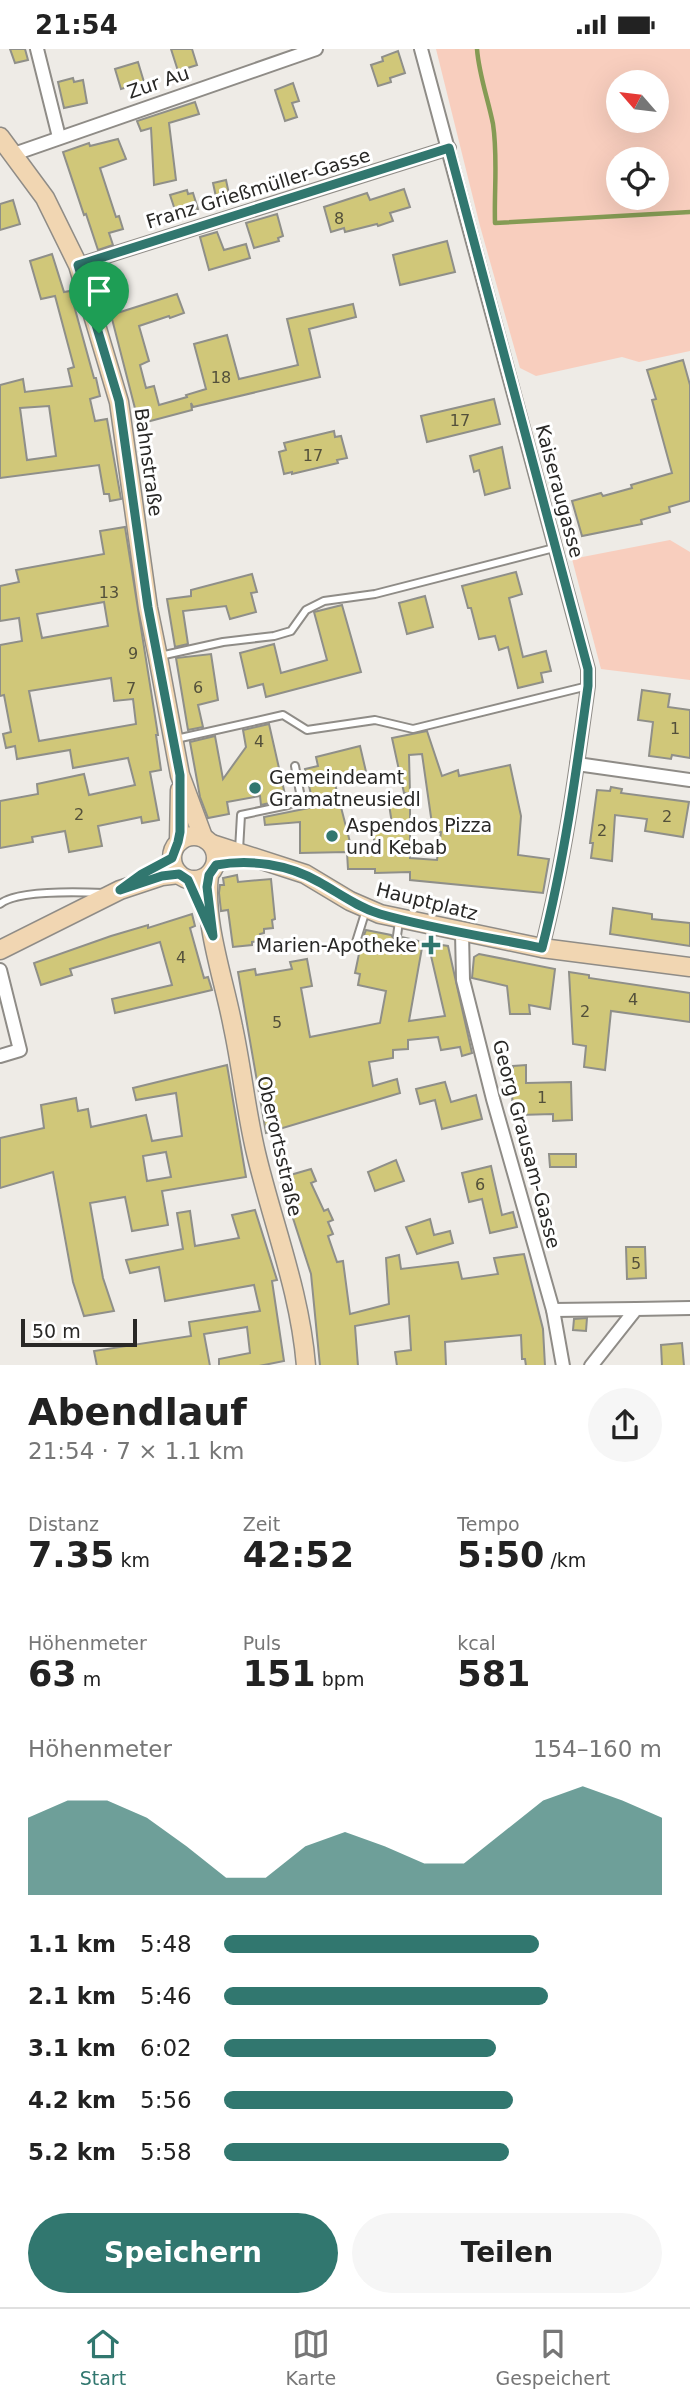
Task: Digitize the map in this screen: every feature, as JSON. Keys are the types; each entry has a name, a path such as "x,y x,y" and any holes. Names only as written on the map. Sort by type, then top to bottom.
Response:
{"main road":[{"name":"Bahnstraße","path":"0,137 44,198 78,265 119,401 148,607 180,775 179,863"},
{"name":"Bahnstraße","path":"180,775 207,841"},
{"path":"187,837 207,841 216,854 213,870 200,880 179,863 187,837"},
{"name":"Hauptplatz","path":"207,841 305,874 366,909 400,918 542,948 690,967"},
{"path":"2,945 116,891 142,874 179,863"},
{"name":"Oberortsstraße","path":"179,863 213,936"},
{"name":"Hauptplatz","path":"213,870 228,863 270,864"},
{"name":"Oberortsstraße","path":"213,870 207,887 213,936 256,1154 294,1287 306,1365"}],"street":[{"path":"37,49 59,137"},
{"name":"Zur Au","path":"14,154 316,49"},
{"name":"Kaiseraugasse","path":"421,49 588,669 577,764 555,899 542,948"},
{"name":"Franz Grießmüller-Gasse","path":"78,265 449,148"},
{"path":"577,764 690,780"},
{"name":"Georg Grausam-Gasse","path":"462,932 464,980 493,1099 552,1310 564,1365"},
{"path":"0,970 20,1050 0,1056"},
{"path":"552,1310 690,1308"},
{"path":"592,1365 636,1309"}],"lane":[{"path":"158,657 223,642 274,636 290,631 306,610 324,601 375,594 555,548"},
{"path":"174,739 284,715 307,730 375,720 413,729 588,686"},
{"path":"239,852 241,815 288,805 301,799 295,766"},
{"path":"0,904 12,898 38,894 116,891"},
{"path":"361,943 356,942 366,909"},
{"path":"397,936 400,918"}],"shaded area":[{"path":"436,49 690,49 690,351 639,362 622,357 536,376 520,368 480,226"},
{"path":"670,540 690,552 690,680 601,669 572,559"}],"building":[{"path":"10,49 25,49 28,60 15,63"},
{"path":"171,49 192,49 197,65 178,71"},
{"path":"398,51 405,73 378,86 371,65"},
{"path":"138,62 144,82 121,89 115,69"},
{"path":"73,78 74,82 83,80 87,103 64,108 58,82"},
{"path":"293,83 299,101 292,103 297,117 285,121 275,90"},
{"path":"195,102 199,114 169,123 176,180 154,185 151,128 141,131 137,121"},
{"path":"118,139 126,159 100,168 116,217 119,216 123,229 109,233 113,245 98,250 63,152 89,143 90,146"},
{"path":"226,180 229,194 216,197 213,183"},
{"path":"404,189 410,207 390,213 393,221 345,232 344,228 331,232 324,207 367,193 370,200"},
{"path":"187,190 188,194 193,193 198,209 177,216 170,195"},
{"path":"13,200 20,224 0,230 0,204"},
{"path":"277,214 283,236 278,238 279,241 254,248 246,223"},
{"path":"217,232 224,250 246,244 250,258 209,270 200,237"},
{"path":"447,241 455,272 400,285 393,255"},
{"path":"52,254 64,292 70,291 100,396 90,399 95,421 107,419 121,499 110,501 109,494 104,494 99,465 0,478 0,385 23,379 25,392 72,386 68,369 74,367 55,296 41,299 30,261","holes":["49,406 56,456 27,460 20,408"]},
{"path":"177,294 184,313 139,326 149,361 140,365 146,388 154,386 159,405 206,389 194,344 227,335 239,379 298,365 287,319 353,304 356,317 309,329 320,377 193,407 191,403 192,410 139,424 111,315"},
{"path":"683,360 690,385 690,501 669,507 670,512 641,520 642,524 582,536 572,501 632,488 631,485 672,473 652,400 656,399 647,370"},
{"path":"494,399 500,424 427,442 421,416"},
{"path":"334,431 335,437 341,436 347,458 337,460 338,463 284,474 279,452 286,450 284,443"},
{"path":"502,447 510,488 485,495 479,470 474,472 470,456"},
{"path":"125,527 158,735 161,770 150,772 159,820 142,823 141,817 98,826 102,846 69,852 65,831 32,837 33,842 0,848 0,801 38,794 37,784 84,774 89,795 135,785 128,758 73,768 70,750 17,759 15,746 6,748 3,734 11,732 4,695 0,696 0,645 22,641 19,618 0,621 0,586 19,582 16,570 104,554 100,531","holes":["104,602 108,626 42,638 37,614","111,678 114,701 133,699 136,724 39,741 29,691"]},
{"path":"516,572 522,594 509,598 523,657 546,651 551,671 541,673 543,682 518,688 508,647 499,650 495,636 479,639 462,586"},
{"path":"252,574 257,592 251,593 256,612 230,619 226,606 183,611 188,644 175,647 167,599 191,596 191,590"},
{"path":"425,596 433,627 407,634 399,603"},
{"path":"342,605 361,672 266,697 263,684 248,688 240,653 274,644 281,673 327,660 314,612"},
{"path":"211,654 218,700 198,705 203,727 188,730 176,658"},
{"path":"642,690 670,694 668,707 690,710 690,758 672,755 671,759 649,756 653,722 638,720"},
{"path":"269,724 286,799 261,805 260,796 227,802 229,814 208,818 200,797 190,742 215,736 223,779 246,747 243,730"},
{"path":"427,731 442,776 458,770 459,776 510,765 521,816 518,855 549,859 543,893 410,880 410,872 375,873 375,869 348,869 347,852 300,853 300,822 265,825 264,817 314,807 305,769 318,766 316,757 360,746 367,776 335,784 351,846 374,846 374,830 393,830 388,798 410,796 410,858 437,860 441,832 433,831 422,754 409,755 410,793 404,793 392,738"},
{"path":"611,787 622,789 621,793 689,802 683,837 645,831 647,819 615,815 612,861 591,858 593,843 590,843 597,790 610,791"},
{"path":"237,875 238,882 271,879 275,919 272,920 273,928 264,929 264,933 260,934 261,941 233,947 228,910 221,911 219,893 220,885 224,885 223,878"},
{"path":"613,908 652,914 652,919 690,923 690,946 610,934"},
{"path":"192,914 195,926 190,928 204,978 208,977 212,990 115,1013 112,999 172,985 160,942 70,969 72,975 41,985 34,963 111,936"},
{"path":"366,930 391,935 396,941 402,937 423,942 409,1021 445,1016 428,943 448,946 472,1053 462,1056 460,1047 441,1050 438,1037 408,1040 408,1049 393,1050 393,1058 369,1062 373,1086 397,1079 400,1093 266,1133 238,972 255,969 256,975 292,969 290,962 307,959 312,986 301,988 310,1037 380,1023 386,991 358,985 360,974 355,973 360,949 366,945 363,938"},
{"path":"479,954 555,969 550,1009 529,1005 530,1014 510,1014 507,986 472,978 474,957"},
{"path":"569,972 589,975 589,978 690,993 690,1022 611,1011 605,1070 584,1067 586,1046 573,1044"},
{"path":"227,1065 246,1177 162,1191 168,1225 132,1231 125,1197 90,1203 103,1278 114,1311 84,1316 73,1282 53,1172 0,1188 0,1138 44,1128 41,1105 76,1098 78,1111 88,1109 91,1127 146,1115 152,1141 182,1136 176,1093 136,1100 133,1088","holes":["166,1152 171,1177 147,1181 143,1156"]},
{"path":"526,1065 526,1083 571,1082 572,1120 553,1121 553,1114 519,1115 518,1111 512,1111 513,1066"},
{"path":"445,1082 451,1102 476,1095 482,1119 442,1129 435,1100 420,1104 416,1089"},
{"path":"549,1154 576,1154 576,1167 550,1167"},
{"path":"396,1160 404,1181 375,1191 368,1172"},
{"path":"491,1166 502,1215 513,1212 517,1227 490,1233 482,1199 469,1202 462,1173"},
{"path":"311,1169 316,1181 311,1183 324,1211 328,1209 333,1220 328,1222 333,1234 328,1236 337,1262 343,1261 350,1314 389,1304 386,1258 399,1255 401,1269 458,1262 462,1279 498,1274 494,1258 524,1254 543,1329 545,1365 526,1365 525,1359 522,1359 521,1335 445,1342 446,1365 397,1365 395,1352 411,1350 409,1316 355,1326 358,1365 320,1365 311,1274 280,1178"},
{"path":"255,1210 277,1280 272,1281 284,1361 264,1365 219,1365 219,1359 250,1353 247,1327 204,1334 210,1365 97,1365 94,1351 191,1336 189,1322 260,1311 254,1285 165,1301 159,1267 130,1273 126,1260 183,1249 177,1213 190,1211 195,1246 239,1238 232,1215"},
{"path":"430,1219 434,1235 450,1231 453,1243 417,1254 406,1227"},
{"path":"626,1247 645,1247 646,1278 627,1279"},
{"path":"587,1318 586,1331 573,1330 574,1319"},
{"path":"682,1343 684,1365 662,1365 661,1345"}],"waterway":[{"path":"477,49 493,124 496,161 495,223 690,212"}],"place":[{"name":"Gemeindeamt Gramatneusiedl","path":"255,788"},
{"name":"Aspendos Pizza und Kebab","path":"332,836"},
{"name":"Marien-Apotheke","path":"431,945"}],"route":[{"path":"449,148 588,669 588,686 564,846 555,899 542,948 380,914 350,901 305,874 270,864 216,865 209,875 207,887 213,936 188,880 179,874 162,876 120,890 172,858 180,832 180,775 148,607 119,401 99,333 78,265 449,148"}]}
